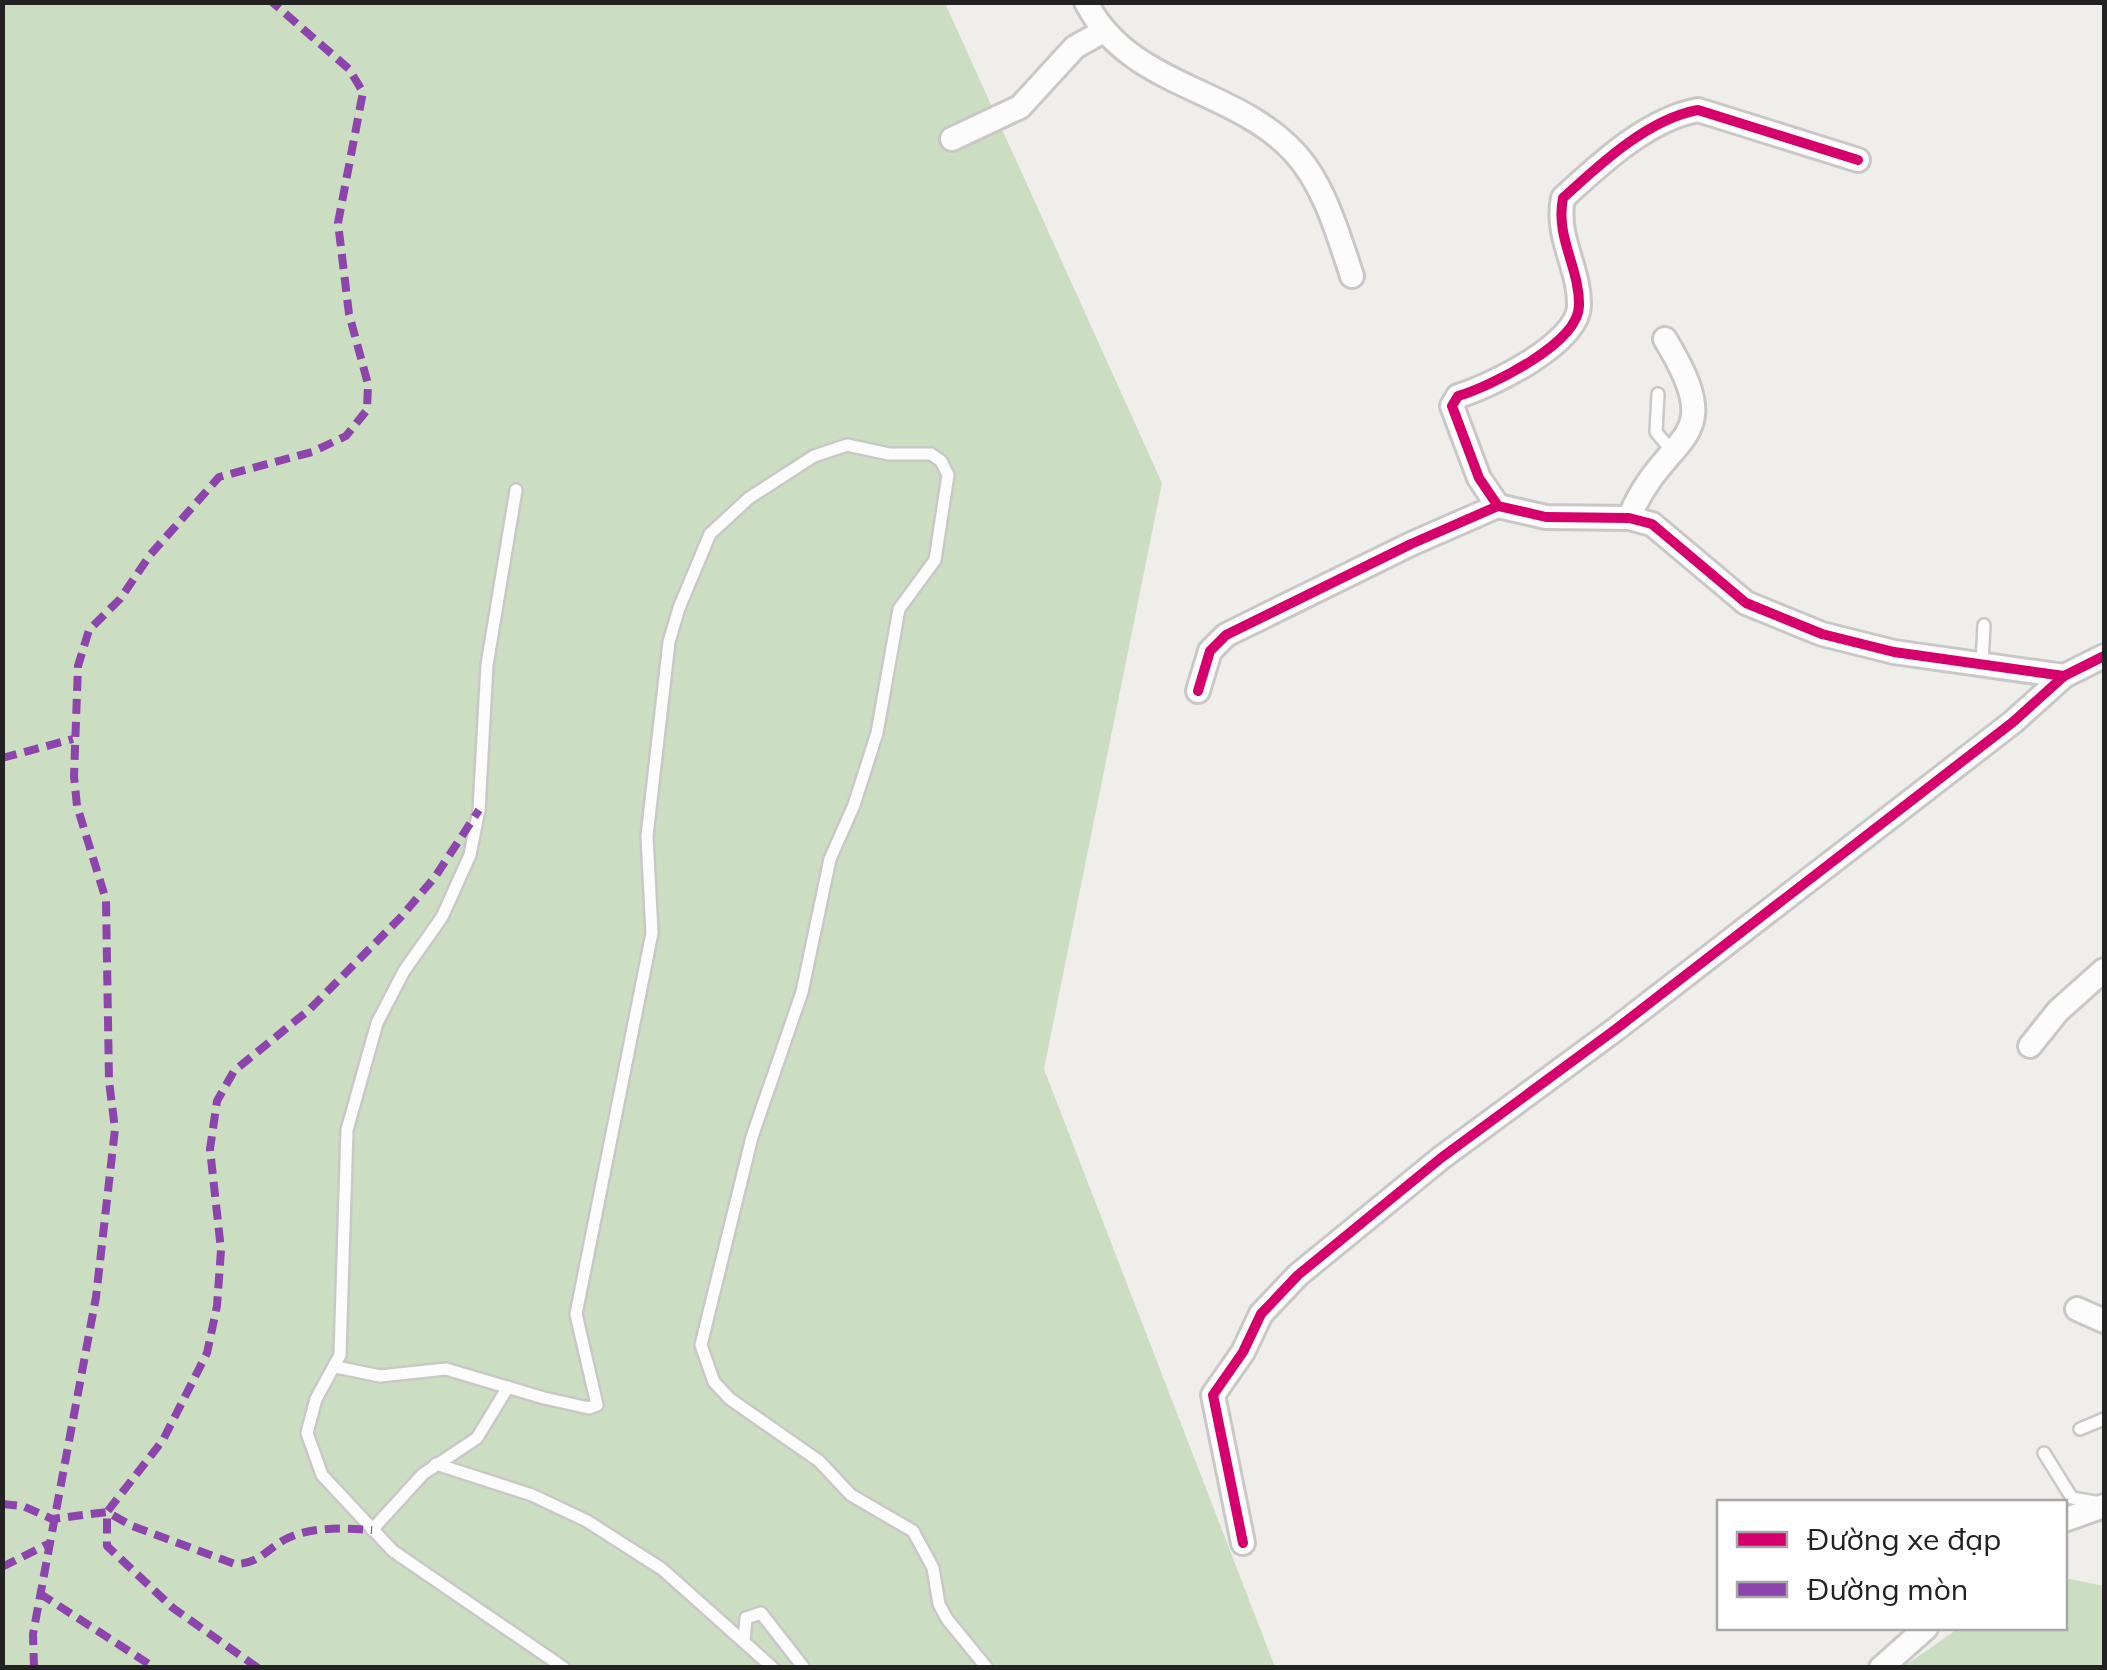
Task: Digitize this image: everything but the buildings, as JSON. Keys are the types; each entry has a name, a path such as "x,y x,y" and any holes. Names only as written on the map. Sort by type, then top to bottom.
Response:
{"street":[{"path":"1086,2 1102,32 1139,62 1264,128 1293,150 1310,173 1352,276"},
{"path":"952,139 1020,108 1075,47 1102,32"},
{"path":"1498,506 1479,478 1452,406 1458,396 1498,381 1538,356 1577,318 1579,304 1559,226 1564,198 1641,135 1677,114 1698,110 1858,160"},
{"path":"1629,518 1640,493 1695,416 1694,392 1665,338"},
{"path":"1198,691 1210,652 1226,635 1410,544 1498,506 1546,517 1629,518 1652,524 1746,603 1792,624 1894,652 2064,676"},
{"path":"1244,1543 1212,1395 1274,1299 1440,1158 1616,1030 2013,722 2064,676 2104,656"},
{"path":"2030,1046 2058,1011 2104,970"},
{"path":"2077,1309 2104,1320"},
{"path":"2067,1519 2104,1504"},
{"path":"1880,1668 1924,1630"}],"lane":[{"path":"1658,394 1656,432 1672,451"},
{"path":"336,1367 380,1376 446,1369 589,1408 597,1406 599,1398 576,1314 642,1000 652,933 647,836 666,660 696,562 710,534 749,498 825,450 847,445 889,454 930,454 941,461 948,476 935,560 899,609 877,733 854,805 830,859 802,992 752,1137 702,1345 714,1382 730,1398 819,1461 850,1496 913,1531 933,1568 939,1604 947,1619 987,1668"},
{"path":"516,490 484,682 479,810 470,855 442,917 404,971 377,1023 347,1130 343,1328 336,1367 316,1399 306,1433 322,1475 372,1530 448,1592 564,1668"},
{"path":"1982,662 1984,625"},
{"path":"372,1530 436,1464 477,1438 508,1387"},
{"path":"2080,1430 2104,1418"},
{"path":"2044,1453 2072,1498 2104,1504"},
{"path":"436,1464 466,1477 532,1495 586,1520 662,1568 711,1617 744,1640 773,1668"},
{"path":"744,1640 746,1618 761,1613 804,1668"}],"green space":[{"path":"3,3 945,3 1162,483 1044,1069 1275,1667 3,1668"},
{"path":"2067,1578 2104,1586 2104,1667 1903,1667 1956,1630 2067,1630"}],"marked path":[{"path":"34,1668 33,1634 96,1297 115,1129 109,1081 106,900 77,806 74,776 78,666 89,630 120,599 150,555 219,477 312,452 346,436 367,410 368,384 349,314 338,223 363,92 349,69 272,2"},
{"path":"2,758 73,739"},
{"path":"258,1668 173,1608 107,1546 107,1512 163,1440 207,1353 217,1306 221,1250 210,1149 217,1101 234,1071 310,1009 400,918 435,877 479,810"},
{"path":"2,1504 23,1506 52,1519 107,1512 132,1526 235,1564 256,1559 284,1540 305,1532 372,1530"},
{"path":"2,1567 48,1544"},
{"path":"39,1593 155,1668"}],"cycle path":[{"path":"1498,506 1479,478 1452,406 1458,396 1530,362 1564,335 1575,320 1578,292 1562,226 1563,198 1643,133 1698,110 1858,160"},
{"path":"1198,691 1210,651 1226,635 1498,506 1546,517 1629,518 1652,524 1746,603 1822,634 1894,652 2064,676"},
{"path":"1243,1543 1213,1395 1243,1352 1261,1314 1298,1275 1441,1158 1616,1029 2013,722 2064,676 2104,656"}]}
